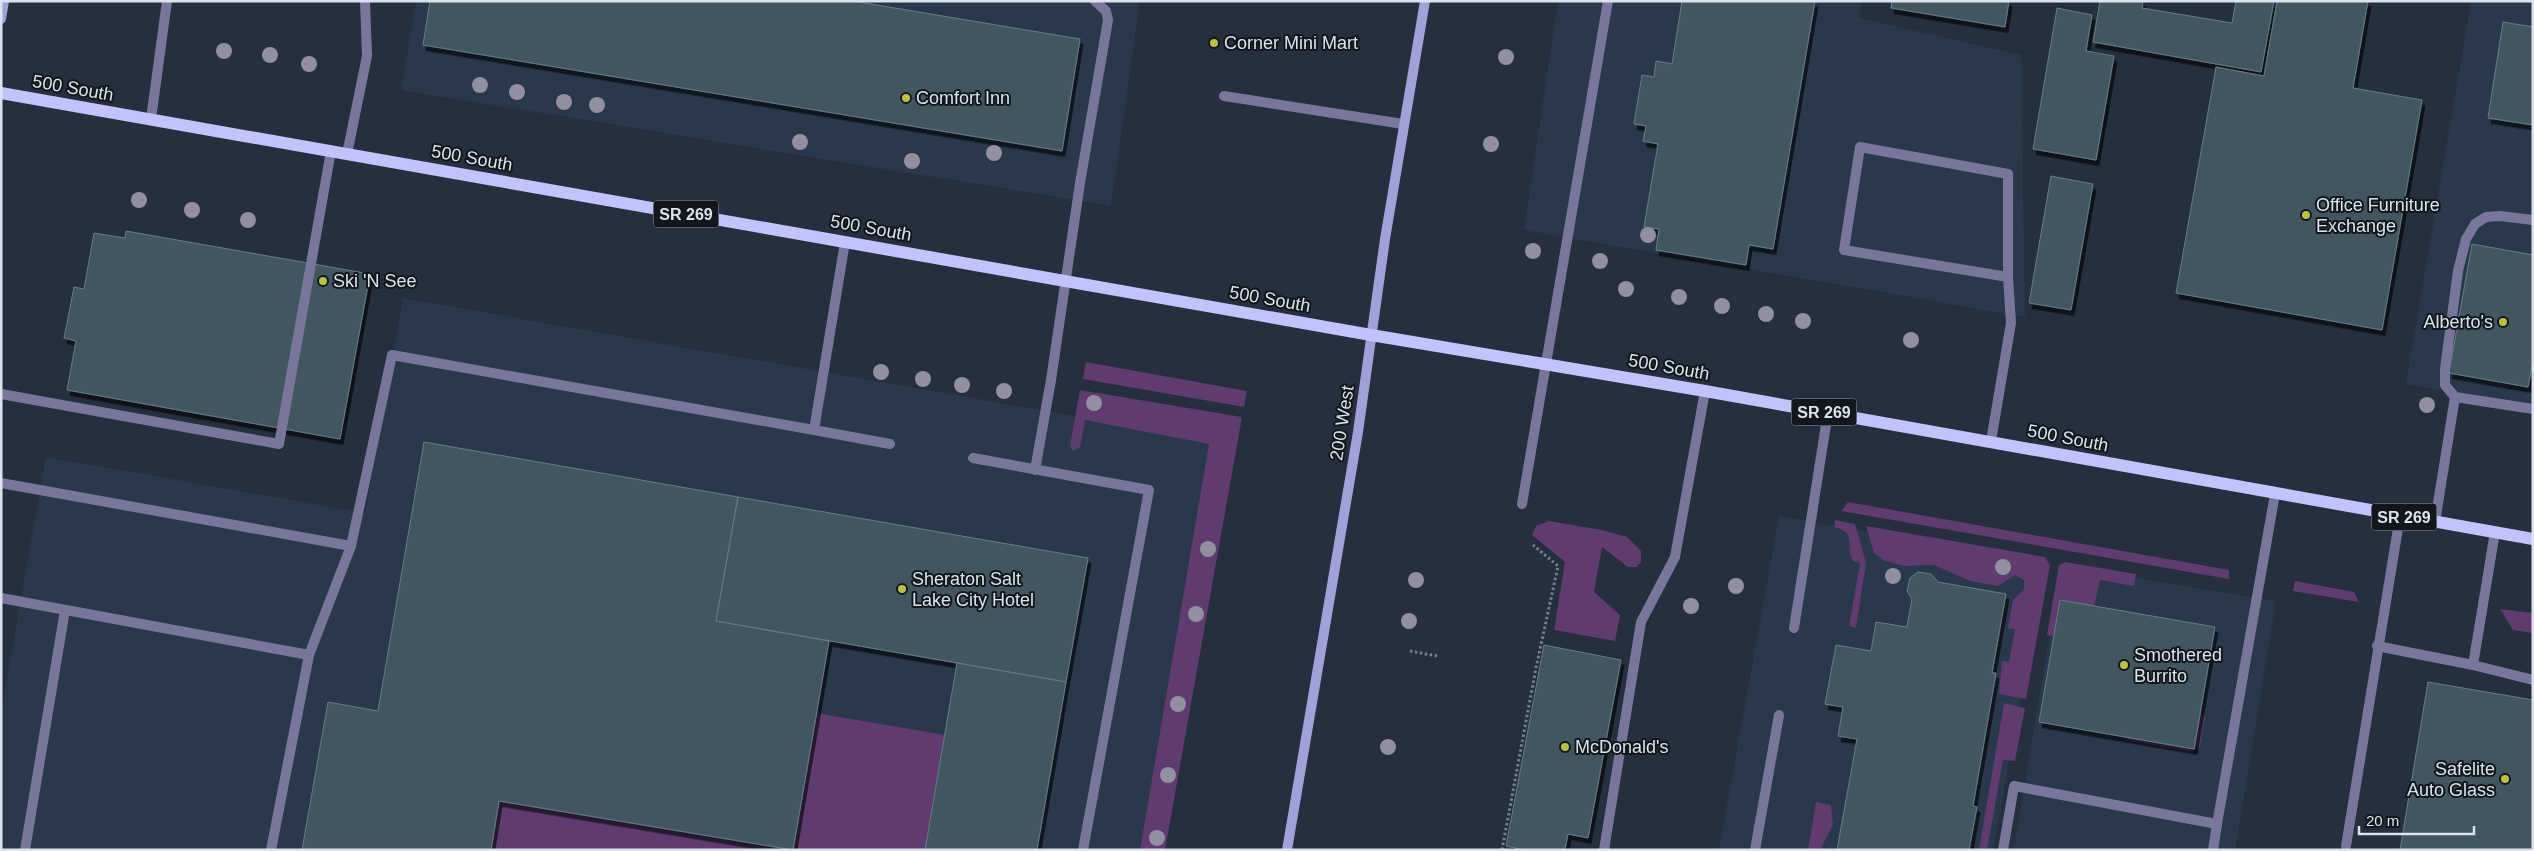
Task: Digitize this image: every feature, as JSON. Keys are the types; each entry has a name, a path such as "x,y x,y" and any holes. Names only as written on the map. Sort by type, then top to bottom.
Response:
{"main road":[{"name":"500 South","path":"1,93 1371,335 1828,412 2533,539"}],"street":[{"path":"1,19 4,1"},
{"name":"200 West","path":"1287,850 1358,432 1371,335 1425,1"}],"lane":[{"path":"150,119 167,1"},
{"path":"346,154 367,56 365,1"},
{"path":"1035,470 1051,380 1064,280 1108,20 1106,12 1095,1"},
{"path":"1522,504 1544,364 1608,1"},
{"path":"1224,96 1404,124"},
{"path":"1991,441 2011,324 2008,277 2008,174 1860,147 1844,250 2008,277"},
{"path":"1,394 278,444 331,151"},
{"path":"2533,220 2500,216 2486,217 2475,224 2466,239 2458,271 2444,369 2445,385 2455,396 2533,409"},
{"path":"814,430 845,242"},
{"path":"271,850 309,655 351,546 392,354 890,444"},
{"path":"1604,850 1641,622 1675,557 1705,391"},
{"path":"2435,522 2455,396"},
{"path":"1794,628 1828,412"},
{"path":"973,458 1149,490 1084,850"},
{"path":"1,483 351,546"},
{"path":"2213,850 2275,494"},
{"path":"2346,846 2377,646 2400,516"},
{"path":"2473,665 2495,532"},
{"path":"1,598 309,655"},
{"path":"25,850 65,610"},
{"path":"2377,646 2473,665 2533,680"},
{"path":"1756,850 1779,715"},
{"path":"2003,850 2014,786 2217,824"}],"path":[{"path":"1502,850 1536,668 1558,566 1533,545"},
{"path":"1410,651 1437,656"}],"shaded area":[{"path":"416,1 1140,1 1111,206 401,90"},
{"path":"1558,1 1862,1 1859,18 2021,55 2025,317 1524,230"},
{"path":"2471,1 2533,1 2533,406 2406,384"},
{"path":"403,298 1223,442 1152,850 1,850 1,712 46,457 365,513"},
{"path":"1086,362 1247,391 1244,407 1083,379"},
{"path":"1080,390 1242,417 1165,850 1140,850 1209,444 1085,420 1080,447 1073,451 1070,446"},
{"path":"1848,502 2229,570 2229,579 1841,511"},
{"path":"1779,516 2045,563 1993,850 1719,850"},
{"path":"1835,520 1855,524 1866,563 1856,628 1849,626 1860,563 1853,561 1848,536 1846,532 1834,527"},
{"path":"1549,521 1602,530 1627,537 1641,551 1641,562 1636,567 1628,567 1602,547 1594,592 1620,615 1615,641 1554,630 1565,562 1532,535 1536,526"},
{"path":"1866,526 2045,557 2050,565 2026,699 1999,694 2002,661 2009,662 2015,629 2008,628 2013,600 2024,590 2024,580 2015,575 1998,586 1970,581 1934,565 1904,566 1883,560 1874,553"},
{"path":"2065,562 2136,574 2134,586 2100,580 2094,606 2054,636 2047,635 2059,565"},
{"path":"2061,565 2276,601 2235,850 2014,850"},
{"path":"2295,581 2354,592 2359,602 2293,591"},
{"path":"2500,609 2533,613 2533,633 2513,630"},
{"path":"2004,703 2025,708 2015,761 2003,760 1987,850 1979,850"},
{"path":"816,713 945,735 925,850 793,850"},
{"path":"2200,715 2205,716 2200,747 2190,752 2126,740 2127,737"},
{"path":"499,801 784,850 491,850"},
{"path":"1816,802 1831,805 1833,825 1820,850 1808,850"}],"building":[{"name":"Comfort Inn","path":"430,1 853,1 1080,39 1062,151 423,45"},
{"path":"1682,1 1815,1 1773,249 1749,245 1746,265 1656,250 1659,229 1644,227 1658,144 1643,141 1646,126 1634,124 1642,75 1654,77 1656,61 1672,64"},
{"path":"1892,1 2009,1 2005,27 1891,8"},
{"path":"2100,1 2143,1 2142,8 2232,23 2236,1 2274,1 2261,72 2093,42"},
{"path":"2277,1 2368,1 2353,88 2422,100 2382,330 2176,293 2216,67 2264,76"},
{"path":"2057,8 2092,15 2086,51 2114,56 2096,160 2033,149"},
{"path":"2503,22 2533,27 2533,125 2488,118"},
{"path":"2051,176 2093,184 2071,310 2029,303"},
{"path":"126,231 370,274 340,439 67,390 76,341 64,338 74,287 84,289 94,233 125,238"},
{"path":"2472,244 2533,255 2533,360 2528,387 2449,373"},
{"path":"424,442 738,497 716,621 829,641 793,850 499,801 491,850 302,850 328,702 378,711"},
{"name":"Sheraton Salt Lake City Hotel","path":"738,497 1088,558 1066,682 716,621"},
{"path":"1918,572 1931,574 1938,582 2006,594 1992,673 1996,673 1973,806 1977,807 1969,850 1837,850 1857,739 1838,736 1843,707 1825,704 1836,645 1871,651 1876,622 1907,627 1912,599 1907,591 1910,578"},
{"path":"2060,600 2215,627 2194,749 2039,722"},
{"name":"McDonald's","path":"1544,645 1621,660 1588,838 1568,834 1565,850 1525,850 1506,846"},
{"path":"957,663 1066,682 1037,850 925,850"},
{"path":"2428,682 2533,700 2533,850 2400,850"}],"place":[{"name":"Corner Mini Mart","path":"1214,43"},
{"name":"Comfort Inn","path":"906,98"},
{"name":"Office Furniture Exchange","path":"2306,215"},
{"name":"Ski 'N See","path":"323,281"},
{"name":"Alberto's","path":"2503,322"},
{"name":"Sheraton Salt Lake City Hotel","path":"902,589"},
{"name":"Smothered Burrito","path":"2124,665"},
{"name":"McDonald's","path":"1565,747"},
{"name":"Safelite Auto Glass","path":"2505,779"}]}
